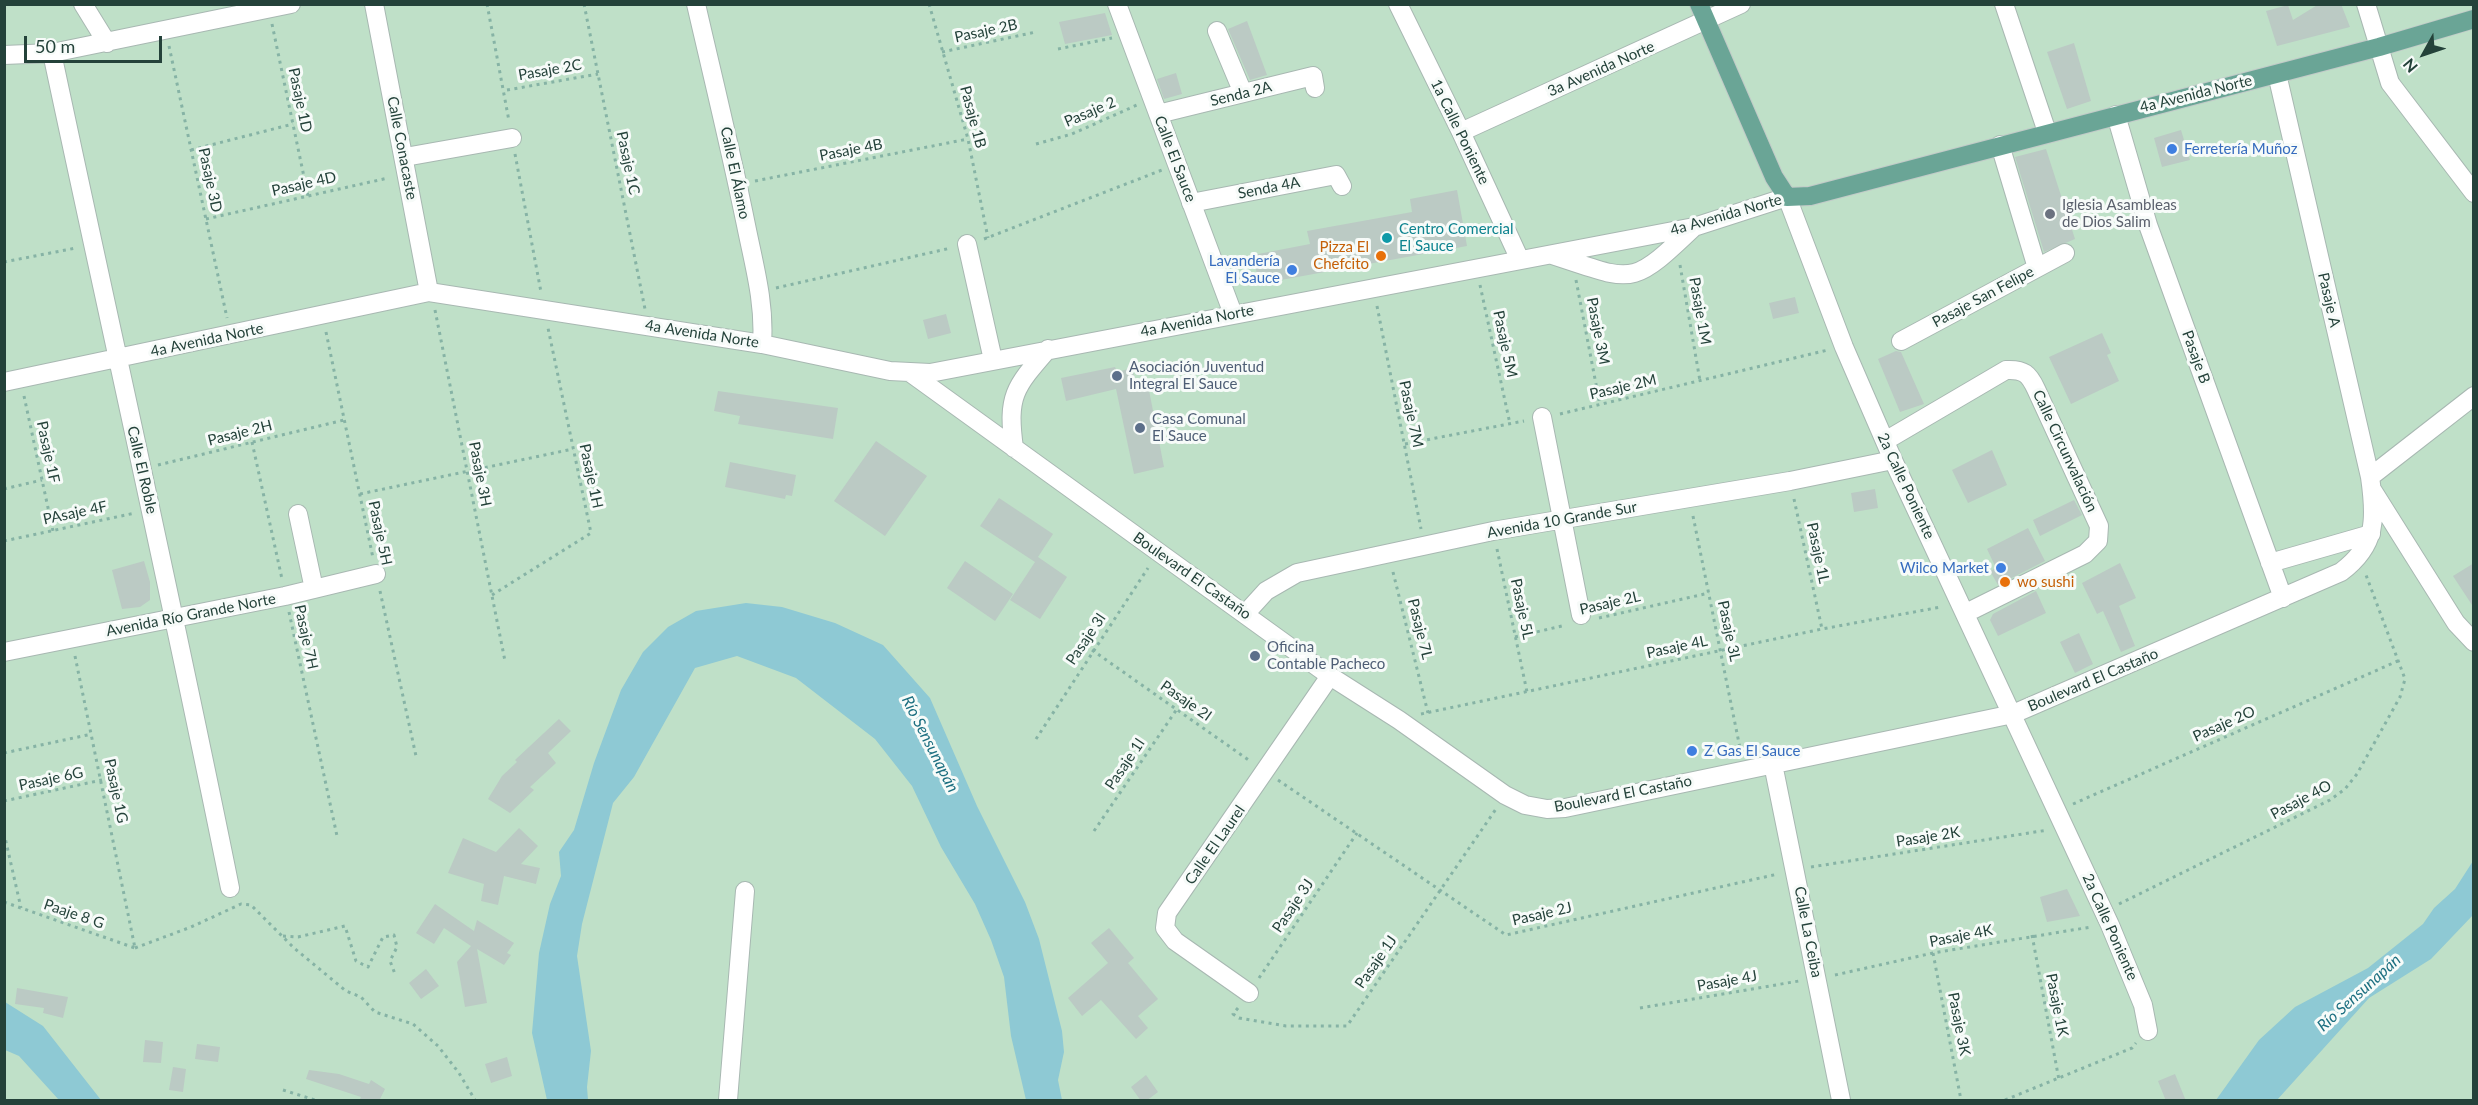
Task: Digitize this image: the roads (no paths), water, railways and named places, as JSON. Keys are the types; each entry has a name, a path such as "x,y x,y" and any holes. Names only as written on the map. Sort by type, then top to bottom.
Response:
{"main road":[{"name":"2a Calle Poniente","path":"1699,4 1774,177 1787,197"},
{"name":"4a Avenida Norte","path":"1787,197 1810,196 2047,132 2379,47 2474,19"}],"street":[{"path":"83,4 107,43"},
{"path":"4,55 52,53 291,4"},
{"name":"Calle Conacaste","path":"374,4 430,292"},
{"name":"Calle El Álamo","path":"696,4 738,184 761,302 762,344"},
{"name":"Calle El Sauce","path":"1117,4 1233,314"},
{"name":"1a Calle Poniente","path":"1398,4 1461,132 1520,260"},
{"name":"3a Avenida Norte","path":"1461,132 1706,22 1741,4"},
{"path":"2004,4 2047,132"},
{"path":"2366,4 2390,83 2474,193"},
{"path":"1217,31 1243,93"},
{"name":"Calle El Roble","path":"52,53 116,359 175,617 230,888"},
{"name":"Pasaje A","path":"2277,74 2371,483 2372,530"},
{"name":"Senda 2A","path":"1155,106 1243,93 1313,76 1315,88"},
{"name":"Pasaje B","path":"2116,115 2148,225 2283,598"},
{"path":"406,165 512,138"},
{"path":"2000,145 2037,268"},
{"name":"Senda 4A","path":"1191,203 1336,175 1342,186"},
{"name":"4a Avenida Norte","path":"12,381 430,292 762,344 912,374 930,374 1048,349 1694,227 1787,197"},
{"name":"2a Calle Poniente","path":"1787,197 1844,347 1893,460 2107,918 2143,1005 2148,1031"},
{"path":"1550,255 1615,276 1631,276 1647,269 1694,227"},
{"path":"967,244 993,360"},
{"name":"Pasaje San Felipe","path":"1901,341 2065,253"},
{"path":"1014,448 1011,410 1014,394 1024,376 1048,349"},
{"name":"Calle Circunvalación","path":"1885,441 2006,370 2020,369 2030,376 2099,526 2098,541 2085,554 1964,608"},
{"name":"Boulevard El Castaño","path":"912,374 1158,554 1246,613 1330,676 1399,720 1505,795 1525,805 1547,809 1565,808 2013,714 2341,572 2359,559 2372,530"},
{"path":"2474,396 2371,483 2456,623 2474,642"},
{"path":"1542,417 1583,619"},
{"name":"Avenida 10 Grande Sur","path":"1246,613 1266,591 1297,573 1493,531 1790,482 1893,460"},
{"path":"298,514 314,589"},
{"path":"2270,563 2372,530"},
{"name":"Avenida Río Grande Norte","path":"4,652 285,596 376,574"},
{"name":"Calle El Laurel","path":"1249,993 1175,941 1165,928 1167,914 1330,676"},
{"name":"Calle La Ceiba","path":"1773,765 1818,978 1841,1101"},
{"path":"728,1101 745,891"}],"water":[{"name":"Río Sensunapán","path":"746,603 782,607 835,623 883,645 930,698 977,806 1025,902 1039,939 1062,1031 1064,1052 1058,1080 1062,1100 1026,1100 1011,1036 1004,977 991,940 975,904 941,847 912,786 875,739 796,678 737,656 695,668 634,777 613,803 582,924 577,956 591,1051 588,1100 547,1100 532,1033 539,953 550,904 561,876 559,852 574,830 594,763 621,690 643,652 668,627 696,611"},
{"name":"Río Sensunapán","path":"2473,861 2473,915 2431,959 2369,998 2277,1100 2216,1100 2259,1040 2295,1007 2368,968 2423,924 2434,908 2455,889"},
{"path":"5,1002 43,1026 101,1100 59,1100 19,1056 5,1050"}],"place":[{"name":"Ferretería Muñoz","path":"2172,149"},
{"name":"Iglesia Asambleas de Dios Salim","path":"2050,214"},
{"name":"Centro Comercial El Sauce","path":"1387,238"},
{"name":"Pizza El Chefcito","path":"1381,256"},
{"name":"Lavandería El Sauce","path":"1292,270"},
{"name":"Asociación Juventud Integral El Sauce","path":"1117,376"},
{"name":"Casa Comunal El Sauce","path":"1140,428"},
{"name":"Wilco Market","path":"2001,568"},
{"name":"wo sushi","path":"2005,582"},
{"name":"Oficina Contable Pacheco","path":"1255,656"},
{"name":"Z Gas El Sauce","path":"1692,751"}]}
